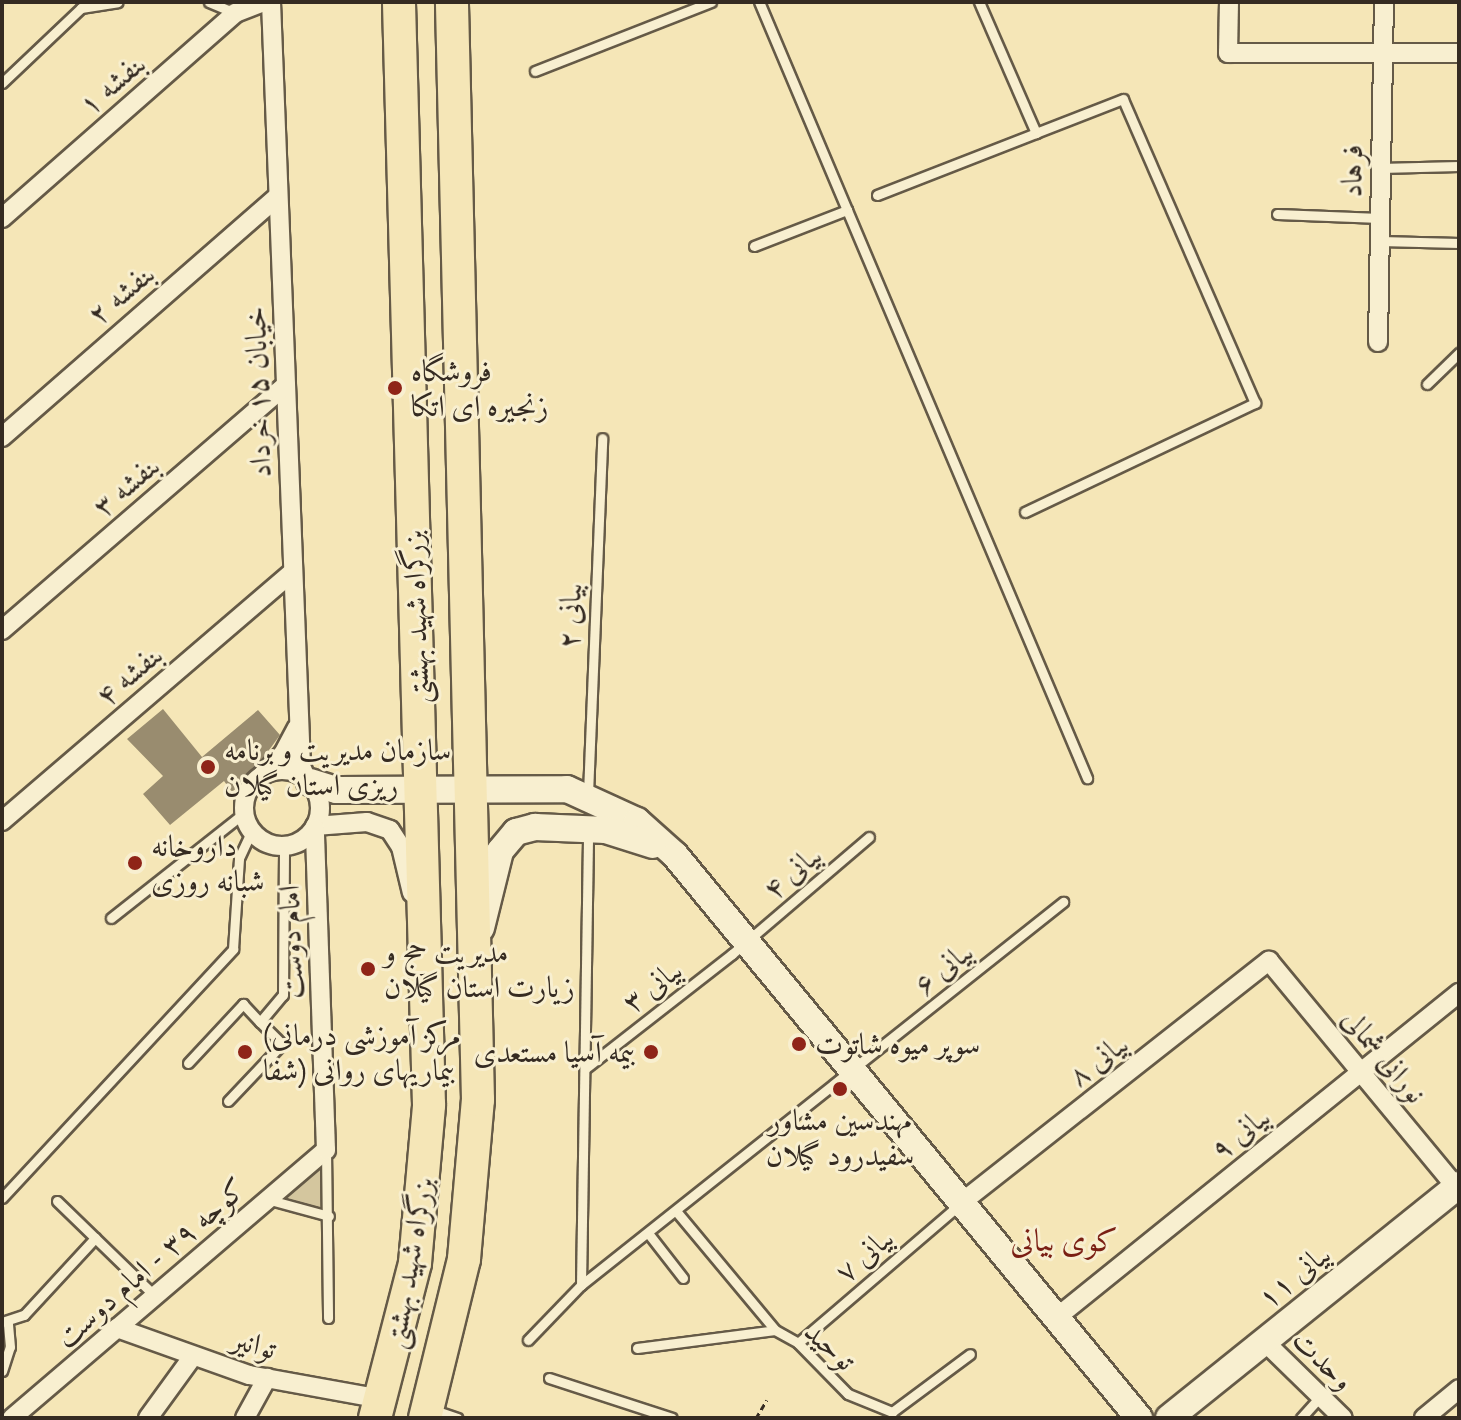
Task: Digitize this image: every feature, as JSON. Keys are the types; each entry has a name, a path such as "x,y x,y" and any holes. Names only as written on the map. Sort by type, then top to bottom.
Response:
{"highway":[{"name":"بزرگراه شهید بهشتی","path":"378,1408 415,1263 429,1109 399,2"},
{"name":"بزرگراه شهید بهشتی","path":"437,1415 462,1274 478,1108 452,2"},
{"path":"429,1109 478,1108"}],"street":[{"name":"بنفشه ۱","path":"2,218 235,13 264,2"},
{"name":"خیابان ۱۵ خرداد","path":"271,2 301,766 308,780"},
{"path":"1229,2 1228,53 1459,53"},
{"name":"فرهاد","path":"1378,342 1384,2"},
{"name":"بنفشه ۲","path":"2,437 278,196"},
{"name":"بنفشه ۳","path":"2,630 286,385"},
{"name":"بنفشه ۴","path":"2,821 293,572"},
{"path":"299,722 283,754 247,794 248,821 266,842 284,846 304,839 315,827 320,804 308,780"},
{"path":"258,779 284,770 328,790 552,787 588,796 637,821 675,855 1139,1418"},
{"path":"315,827 372,823 393,834 403,852 426,957"},
{"name":"امام دوست","path":"315,827 326,1150"},
{"path":"475,955 499,856 508,839 530,827 588,829 632,835 675,855"},
{"name":"نورانی شمالی","path":"1269,961 1458,1188"},
{"name":"بیانی ۸","path":"961,1203 1269,961"},
{"name":"بیانی ۹","path":"1056,1318 1459,993"},
{"name":"کوچه ۳۹ - امام دوست","path":"12,1418 326,1150"},
{"name":"بیانی ۱۱","path":"1169,1418 1458,1188"},
{"name":"توانیر","path":"117,1328 193,1356 378,1408"},
{"name":"وحدت","path":"1264,1341 1343,1418"},
{"path":"148,1418 193,1356"},
{"path":"245,1418 267,1378"},
{"path":"1424,1418 1456,1397"}],"lane":[{"path":"2,83 81,8 118,2"},
{"path":"209,2 235,13"},
{"path":"535,71 711,2"},
{"path":"759,2 1087,778"},
{"path":"979,2 1036,133"},
{"path":"877,195 1123,99 1255,403 1025,512"},
{"path":"1380,168 1459,166"},
{"path":"754,246 847,210"},
{"path":"1277,214 1380,218"},
{"path":"1380,241 1459,243"},
{"path":"1427,384 1459,353"},
{"name":"بیانی ۲","path":"588,796 602,438"},
{"path":"111,918 248,821"},
{"path":"2,1198 233,949 239,858 248,821"},
{"path":"581,1285 588,829"},
{"name":"بیانی ۴","path":"747,942 869,837"},
{"path":"260,1022 283,995 284,846"},
{"name":"بیانی ۶","path":"528,1340 581,1285 853,1072 1063,902"},
{"name":"بیانی ۳","path":"586,1068 747,942"},
{"path":"188,1063 243,1004 282,1044 228,1101"},
{"path":"326,1150 328,1318"},
{"path":"268,1199 329,1216"},
{"path":"57,1201 155,1296"},
{"name":"بیانی ۷","path":"798,1343 961,1203"},
{"path":"676,1211 775,1330"},
{"path":"648,1233 683,1278"},
{"path":"2,1371 10,1347 5,1323 30,1309 95,1238"},
{"name":"توحید","path":"637,1348 775,1330 798,1343 848,1394 882,1414 892,1412 970,1354"},
{"path":"549,1378 648,1415 672,1418"},
{"path":"1301,1418 1320,1397"}],"path":[{"path":"756,1418 767,1400"}],"shaded area":[{"path":"322,1161 324,1209 284,1197"}],"building":[{"name":"سازمان مدیریت و برنامه ریزی استان گیلان","path":"163,709 202,757 258,710 280,735 251,775 232,792 224,781 170,825 143,794 163,776 127,739"}],"place":[{"name":"فروشگاه زنجیره ای اتکا","path":"395,388"},
{"name":"سازمان مدیریت و برنامه ریزی استان گیلان","path":"208,767"},
{"name":"داروخانه شبانه روزی","path":"135,863"},
{"name":"مدیریت حج و زیارت استان گیلان","path":"368,969"},
{"name":"سوپر میوه شاتوت","path":"799,1044"},
{"name":"(مرکز آموزشی درمانی بیماریهای روانی (شفا","path":"245,1052"},
{"name":"بیمه آسیا مستعدی","path":"651,1052"},
{"name":"مهندسین مشاور سفیدرود گیلان","path":"840,1089"}],"district":[{"name":"کوی بیانی","path":"1064,1241"}]}
